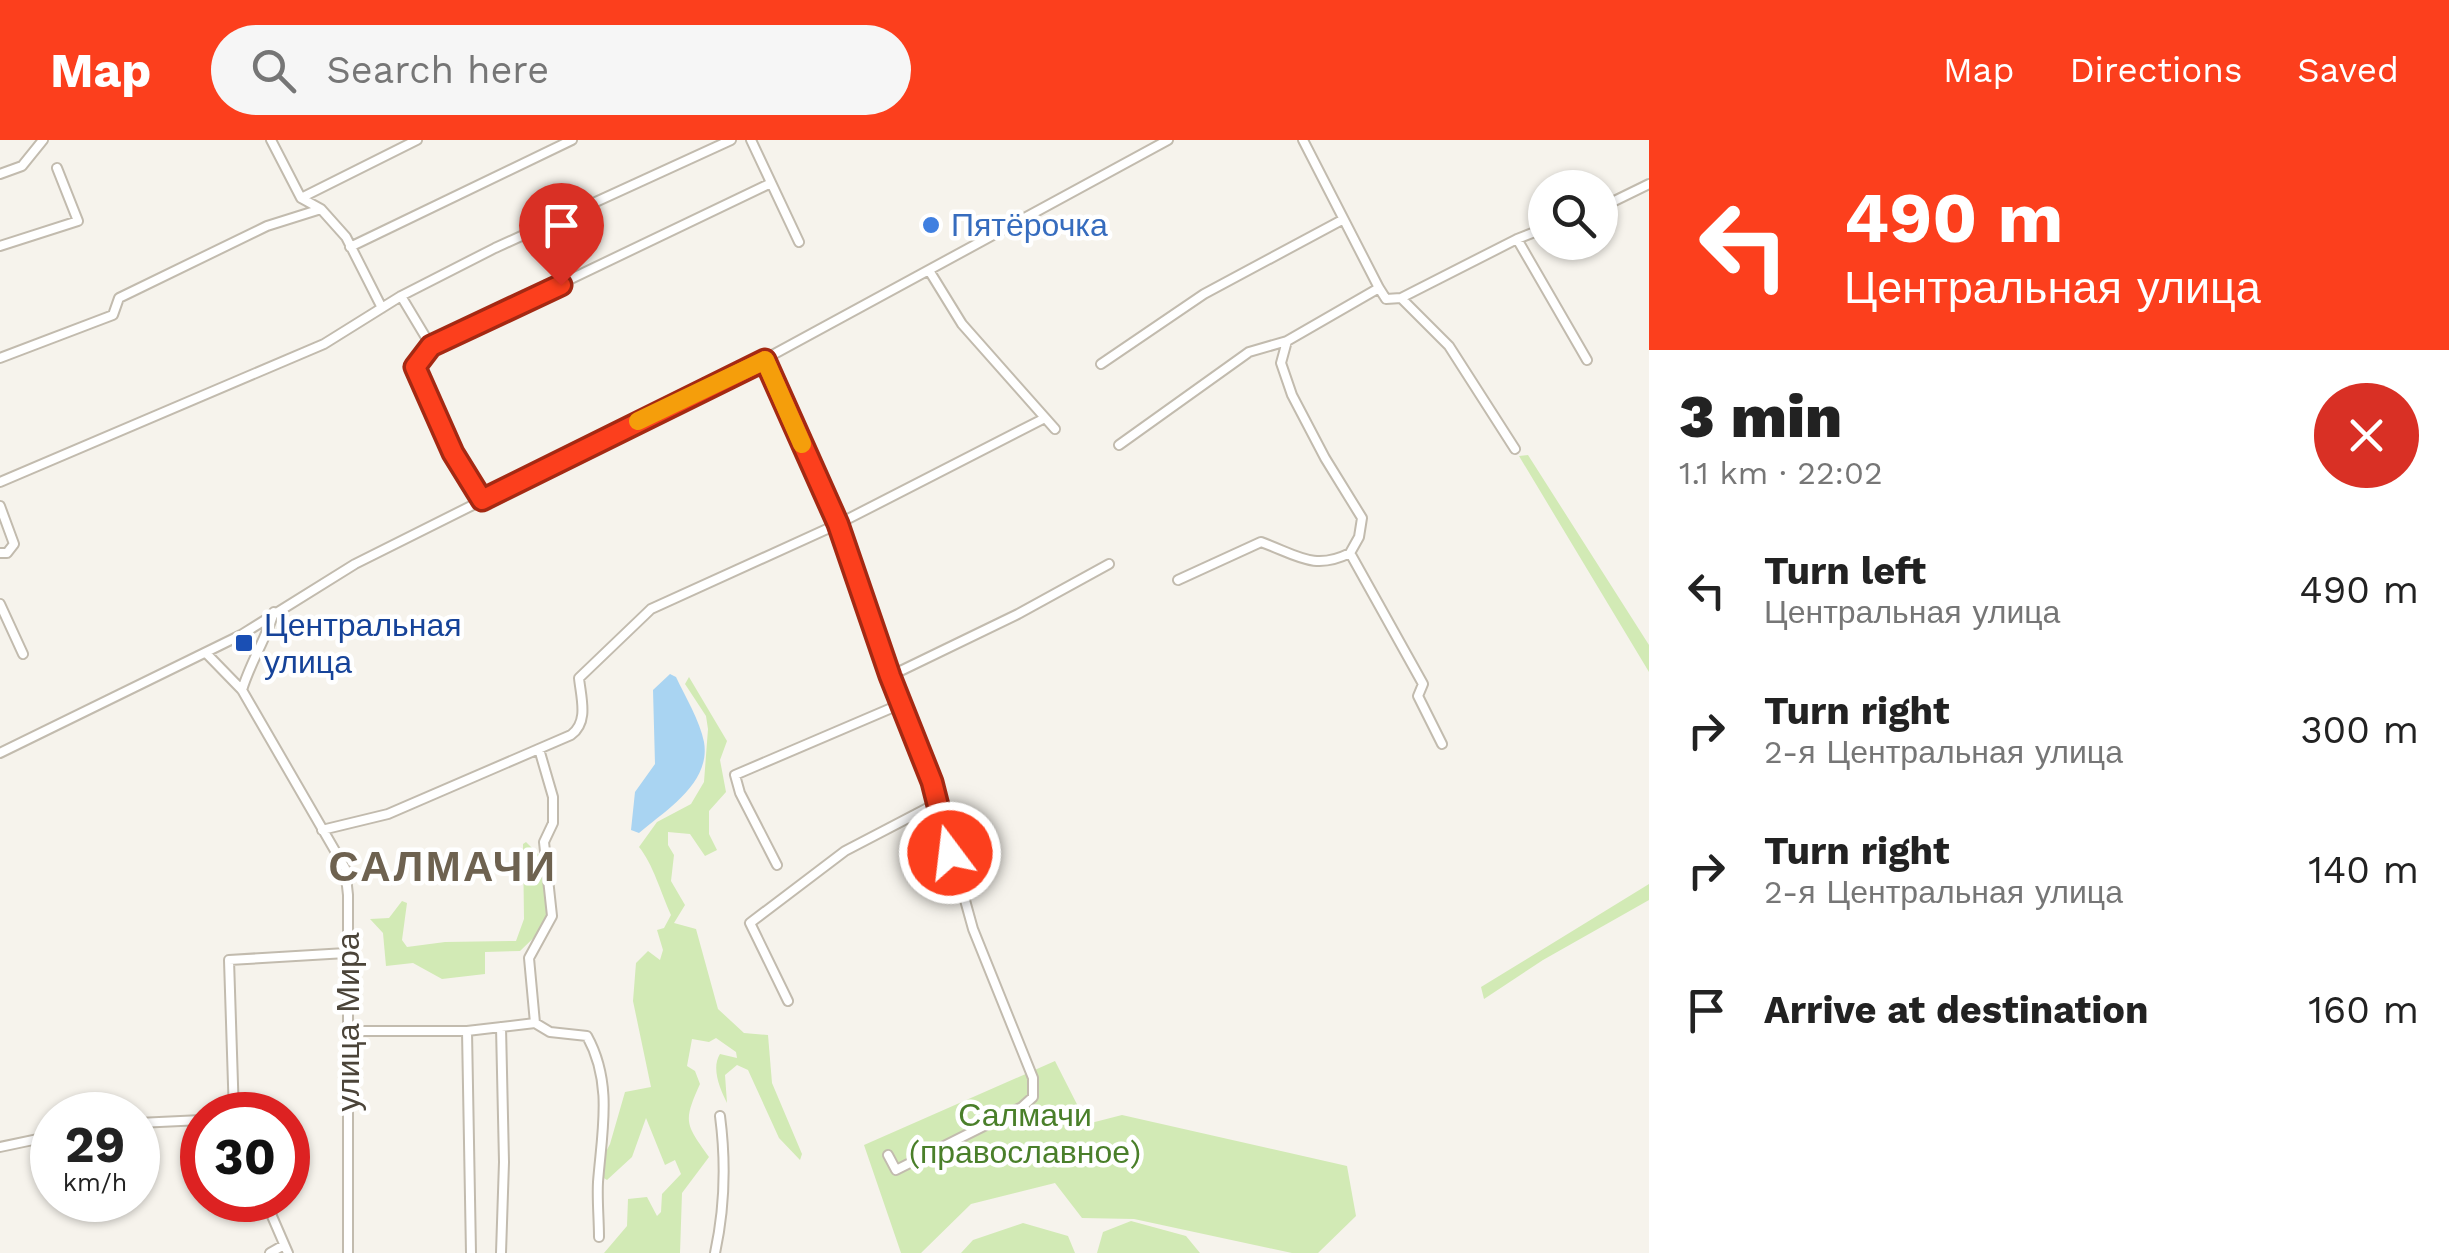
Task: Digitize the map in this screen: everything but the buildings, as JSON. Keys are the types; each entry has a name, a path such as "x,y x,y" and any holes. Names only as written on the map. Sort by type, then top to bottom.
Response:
{"street":[{"path":"271,140 301,198 321,209 346,237 382,308"},
{"path":"301,198 417,140"},
{"path":"350,247 572,140"},
{"path":"0,482 324,344 401,296 495,248 731,140"},
{"path":"751,140 798,242"},
{"path":"0,752 206,654 355,564 765,360 1168,140"},
{"path":"1303,140 1386,299 1401,298 1528,235"},
{"path":"0,174 22,166 42,141"},
{"path":"0,246 78,221 57,168"},
{"path":"482,500 453,453 415,367 431,346 771,183"},
{"path":"1618,199 1649,184"},
{"path":"0,358 114,315 119,298 267,226 321,209"},
{"path":"1101,364 1204,294 1342,220"},
{"path":"1517,239 1587,360"},
{"path":"930,272 962,324 1055,429"},
{"path":"1119,445 1249,352 1287,341 1379,288"},
{"path":"401,296 431,346"},
{"path":"1401,298 1449,346 1515,448"},
{"path":"1178,580 1262,542 1312,562 1329,563 1350,553 1360,537 1362,518 1325,458 1280,364 1287,341"},
{"path":"765,360 838,524 890,676 932,782 973,929 1033,1078 1033,1096 1022,1107 896,1170 888,1155"},
{"path":"322,830 388,814 580,729 583,718 579,678 651,610 838,524 1045,418"},
{"path":"0,506 14,544 7,553 0,553"},
{"path":"1350,553 1423,684 1418,696 1442,744"},
{"path":"890,676 1018,614 1109,564"},
{"path":"0,604 23,654"},
{"path":"242,690 274,612"},
{"name":"улица Мира","path":"206,654 242,690 345,868 348,1253"},
{"path":"777,864 740,793 735,775 901,704"},
{"path":"535,1024 529,958 552,916 544,842 553,824 553,798 539,749"},
{"path":"788,1002 750,923 846,851 937,802"},
{"path":"233,1092 229,960 346,953"},
{"path":"348,1032 467,1030 535,1024 550,1032 588,1036 599,1057 605,1094 598,1183 599,1237"},
{"path":"501,1253 502,1027"},
{"path":"467,1030 471,1253"},
{"path":"715,1253 723,1216 724,1148 720,1116"},
{"path":"0,1146 30,1140"},
{"path":"270,1253 286,1249 274,1222"}],"green space":[{"path":"1528,455 1649,645 1649,672 1519,456"},
{"path":"689,677 727,741 720,760 726,792 709,811 709,834 717,850 705,856 690,834 668,832 668,845 674,855 671,881 685,905 674,923 696,929 718,1009 744,1033 768,1035 772,1083 802,1154 800,1160 779,1138 748,1070 737,1065 725,1075 727,1103 719,1085 717,1060 720,1054 737,1058 736,1052 716,1038 709,1042 692,1039 687,1066 695,1071 700,1084 689,1122 709,1157 682,1193 680,1253 604,1253 627,1226 628,1199 647,1197 657,1216 661,1212 662,1194 681,1174 675,1160 665,1165 646,1118 632,1157 607,1180 599,1175 598,1167 610,1144 625,1092 651,1087 633,1001 636,963 648,951 660,960 663,950 657,930 664,928 671,915 639,847 657,822 691,804 704,782 708,729 706,716 685,684"},
{"path":"526,842 544,860 547,925 520,951 485,952 485,974 442,979 413,963 386,966 383,933 370,919 389,918 402,901 407,903 402,940 407,947 516,941 524,919"},
{"path":"1649,884 1649,900 1543,960 1484,999 1481,987"},
{"name":"Салмачи (православное)","path":"1055,1061 1087,1124 1122,1115 1347,1166 1356,1216 1318,1253 1292,1253 1134,1219 1082,1218 1055,1183 971,1204 921,1253 901,1253 864,1145"},
{"path":"1131,1221 1186,1236 1200,1253 1097,1253 1103,1232"},
{"path":"1023,1223 1068,1236 1075,1253 961,1253 973,1240"}],"water":[{"path":"670,674 676,677 696,717 704,757 694,783 639,833 631,830 635,792 655,764 653,690"}],"slow traffic":[{"path":"638,421 765,360 802,444"}],"place":[{"name":"Пятёрочка","path":"931,225"},
{"name":"Центральная улица","path":"244,643"}],"district":[{"name":"САЛМАЧИ","path":"443,866"}],"route":[{"path":"561,285 431,346 415,367 453,453 482,500 765,360 838,524 890,676 932,782 950,853"}]}
